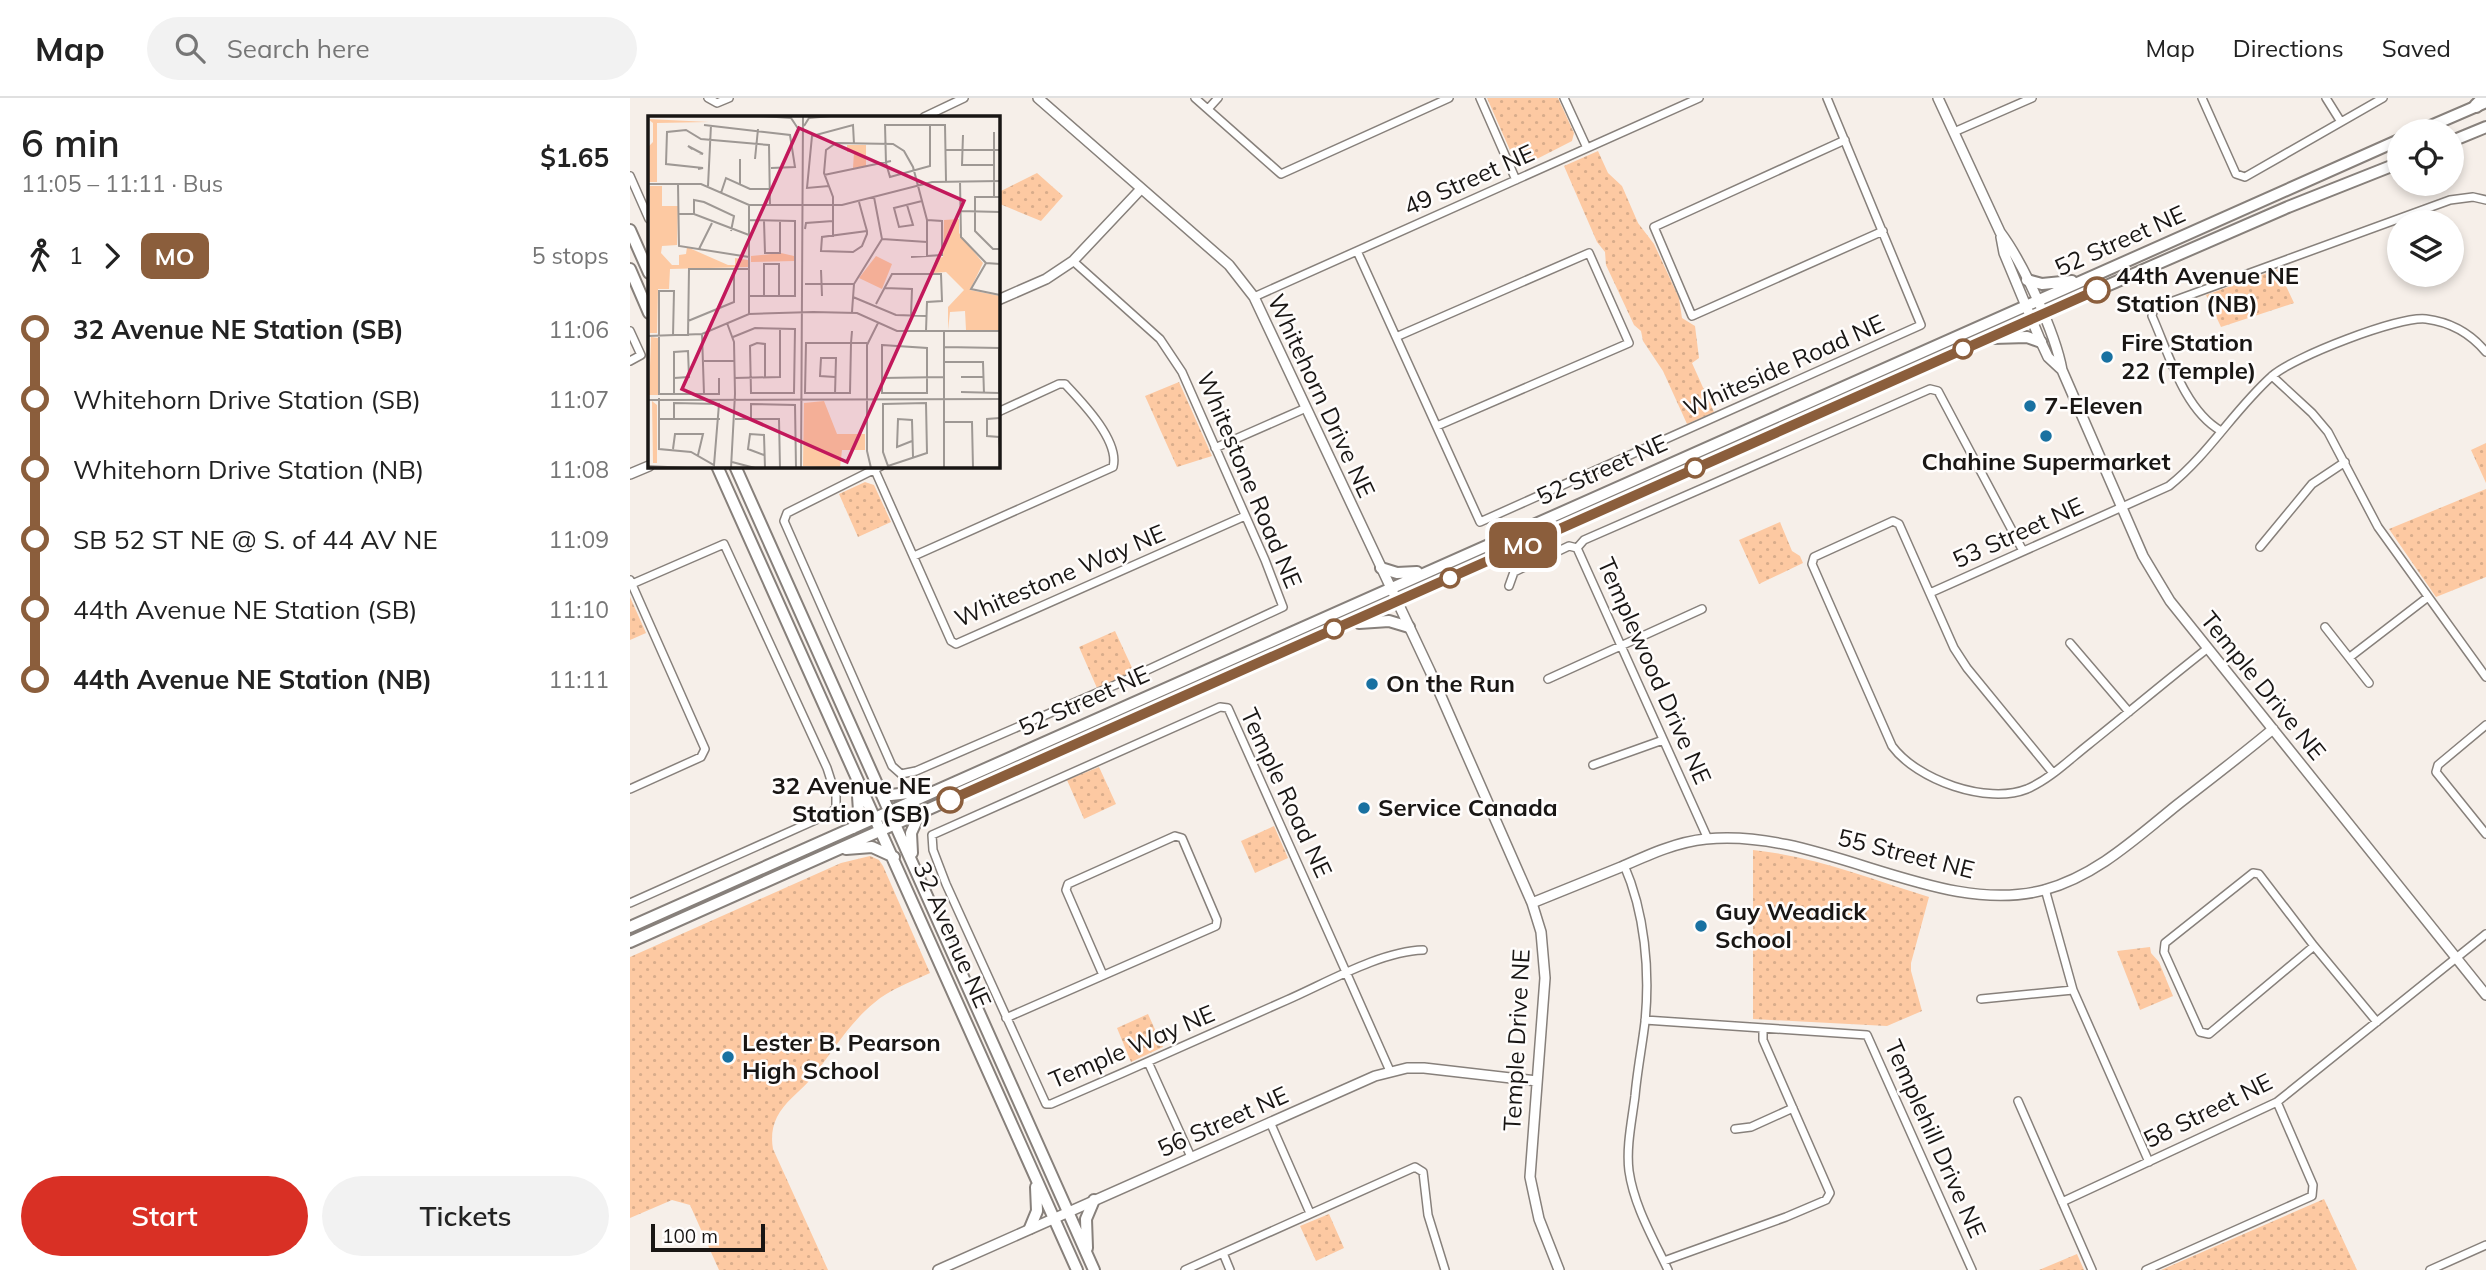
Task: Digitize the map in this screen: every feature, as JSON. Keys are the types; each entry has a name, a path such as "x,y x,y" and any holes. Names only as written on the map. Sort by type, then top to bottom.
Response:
{"main road":[{"path":"2445,119 2482,102"},
{"path":"2464,136 2486,127"},
{"name":"52 Street NE","path":"630,926 2387,145"},
{"name":"52 Street NE","path":"630,942 2037,316 2288,207 2387,168"},
{"path":"630,230 648,271"},
{"path":"630,269 648,311"},
{"path":"2027,280 2042,284 2082,281"},
{"path":"1987,339 2027,337 2041,342"},
{"name":"32 Avenue NE","path":"717,467 1077,1270"},
{"name":"32 Avenue NE","path":"737,467 1094,1270"},
{"path":"1381,568 1397,573 1427,571"},
{"path":"1345,624 1381,620 1409,627"},
{"path":"853,828 859,811 857,775"},
{"path":"880,789 891,794 939,789"},
{"path":"913,866 910,840 920,813"},
{"path":"839,849 872,847 894,857"},
{"path":"1030,1228 1037,1211 1035,1177"},
{"path":"1087,1254 1086,1219 1094,1200"}],"street":[{"path":"708,98 717,103 729,98"},
{"path":"926,116 964,98"},
{"name":"Whitehorn Drive NE","path":"1038,98 1140,190 1229,265 1254,297 1266,317 1390,587"},
{"path":"1195,98 1281,174 1449,98"},
{"path":"1208,109 1218,98"},
{"path":"1480,98 1516,180"},
{"path":"1564,98 1587,148"},
{"name":"49 Street NE","path":"1254,297 1699,98"},
{"name":"Whiteside Road NE","path":"1357,251 1480,522 1921,325 1827,98"},
{"path":"1938,98 2000,232 2013,250 2027,280 2031,304"},
{"path":"1954,132 2032,98"},
{"path":"2202,98 2236,174 2245,177 2383,98"},
{"path":"2326,98 2341,122"},
{"path":"1845,139 1654,227 1692,316 1883,230"},
{"path":"630,176 648,217"},
{"path":"999,300 1046,279 1073,261 1140,190"},
{"path":"2221,431 2192,405 2152,316 2154,308 2450,200 2473,197 2486,201"},
{"path":"2000,232 2004,253 2031,304"},
{"path":"1396,337 1589,253 1629,343 1437,426"},
{"name":"Whitestone Road NE","path":"874,467 787,513 783,522 892,766 901,774 916,771 1115,685 1283,607 1182,372 1160,340 1073,261"},
{"name":"Temple Drive NE","path":"2031,304 2059,352 2062,370 2157,581 2207,648 2486,995"},
{"name":"Temple Drive NE","path":"2037,316 2041,342 2048,357 2062,370"},
{"name":"53 Street NE","path":"1930,593 2169,486 2201,457 2272,376 2302,357 2406,320 2425,319 2445,323 2463,331 2486,352"},
{"path":"630,331 641,355 630,361"},
{"path":"2272,376 2312,413 2328,432 2378,527 2486,677"},
{"path":"914,556 1113,467 1115,460 1099,421 1065,384 1059,384 999,412"},
{"name":"Templewood Drive NE","path":"1708,839 1577,548 1584,540 1930,389 1938,391 2023,551"},
{"path":"1215,449 1306,408"},
{"path":"2260,547 2312,484 2345,462"},
{"path":"630,474 648,466"},
{"name":"Whitestone Way NE","path":"876,467 951,641 956,644 1245,516"},
{"path":"2053,773 1967,668 1954,648 1899,524 1893,521 1814,557 1811,564 1892,746 1908,764 1924,775 1951,785 2001,793 2024,790 2053,773 2207,648"},
{"path":"630,789 701,757 705,749 631,582 724,544 827,768 836,796 836,808 829,814 630,904"},
{"path":"1509,586 1514,572 1569,546 1577,548"},
{"name":"Temple Drive NE","path":"1390,587 1532,903 1541,932 1545,958 1530,1177 1539,1219 1559,1270"},
{"path":"2350,657 2428,597"},
{"path":"1548,679 1702,609"},
{"path":"2325,627 2369,683"},
{"path":"2070,643 2129,712"},
{"name":"Temple Road NE","path":"932,835 1220,707 1228,708 1390,1071"},
{"path":"2486,725 2438,765 2436,772 2486,834"},
{"name":"55 Street NE","path":"1532,903 1667,848 1708,839 1786,844 1951,890 2015,896 2045,889 2076,878 2113,856 2273,729"},
{"path":"1593,765 1663,740"},
{"name":"Temple Way NE","path":"932,835 933,850 946,884 1046,1104 1148,1062 1347,973 1404,950 1423,950"},
{"path":"1006,1018 1216,926 1217,920 1182,838 1175,836 1068,884 1066,890 1103,975"},
{"path":"1624,865 1636,898 1643,936 1645,1020 1636,1082 1629,1169 1634,1195 1668,1270"},
{"path":"2314,946 2209,1034 2200,1032 2164,952 2165,943 2253,873 2259,874 2377,1022"},
{"path":"2045,889 2073,990 2149,1162"},
{"name":"58 Street NE","path":"2062,1202 2277,1102 2486,934"},
{"path":"1981,999 2073,990"},
{"name":"Templehill Drive NE","path":"1645,1020 1867,1035 1972,1270"},
{"path":"1664,1261 1786,1217 1826,1200 1830,1193 1763,1040 1763,1028"},
{"path":"1148,1062 1191,1157"},
{"name":"56 Street NE","path":"938,1270 1390,1071 1424,1068 1537,1081"},
{"path":"2018,1101 2092,1270"},
{"path":"2146,1270 2312,1196 2313,1185 2277,1102"},
{"path":"1735,1129 1751,1127 1793,1108"},
{"path":"1270,1122 1310,1213"},
{"path":"1185,1270 1415,1167 1423,1172 1427,1215 1445,1270"},
{"path":"2430,1270 2486,1245"},
{"path":"1223,1253 1230,1270"}],"shaded area":[{"path":"1487,98 1558,98 1574,133 1572,141 1522,164 1513,157"},
{"path":"1598,151 1608,173 1622,186 1638,223 1654,244 1679,298 1682,318 1695,326 1699,358 1692,363 1714,412 1687,424 1663,371 1643,341 1641,331 1634,325 1606,265 1605,252 1597,242 1564,166"},
{"path":"1037,173 1063,196 1041,221 1000,204 999,192"},
{"path":"2278,269 2294,303 2221,327 2206,295"},
{"path":"1179,382 1212,456 1177,467 1145,396"},
{"path":"2486,443 2486,483 2471,450"},
{"path":"865,482 874,485 891,522 858,537 839,494"},
{"path":"2486,489 2486,577 2436,597 2389,529"},
{"path":"1780,522 1792,551 1800,556 1803,563 1759,584 1739,540"},
{"path":"630,597 646,633 630,640"},
{"path":"1115,631 1134,672 1097,688 1079,647"},
{"path":"1099,767 1116,804 1084,819 1067,780"},
{"path":"1274,826 1288,858 1255,873 1241,841"},
{"path":"1753,850 1798,857 1929,897 1911,963 1922,1011 1887,1026 1753,1019"},
{"name":"Lester B. Pearson High School","path":"870,856 879,860 883,866 930,973 887,994 864,1012 809,1081 783,1107 775,1121 772,1133 773,1149 828,1270 719,1270 690,1205 672,1200 630,1218 630,957 841,863"},
{"path":"2150,947 2173,996 2140,1010 2117,951"},
{"path":"1148,1014 1163,1047 1131,1062 1117,1028"},
{"path":"2324,1199 2357,1270 2161,1270"},
{"path":"1329,1214 1344,1248 1316,1261 1300,1226"},
{"path":"2077,1254 2084,1270 2039,1270"}],"bus line":[{"name":"MO","path":"950,800 2097,290"}],"place":[{"name":"44th Avenue NE Station (NB)","path":"2097,290"},
{"name":"Fire Station 22 (Temple)","path":"2107,357"},
{"name":"7-Eleven","path":"2030,406"},
{"name":"Chahine Supermarket","path":"2046,436"},
{"name":"On the Run","path":"1372,684"},
{"name":"32 Avenue NE Station (SB)","path":"950,800"},
{"name":"Service Canada","path":"1364,808"},
{"name":"Guy Weadick School","path":"1701,926"},
{"name":"Lester B. Pearson High School","path":"728,1057"}]}
